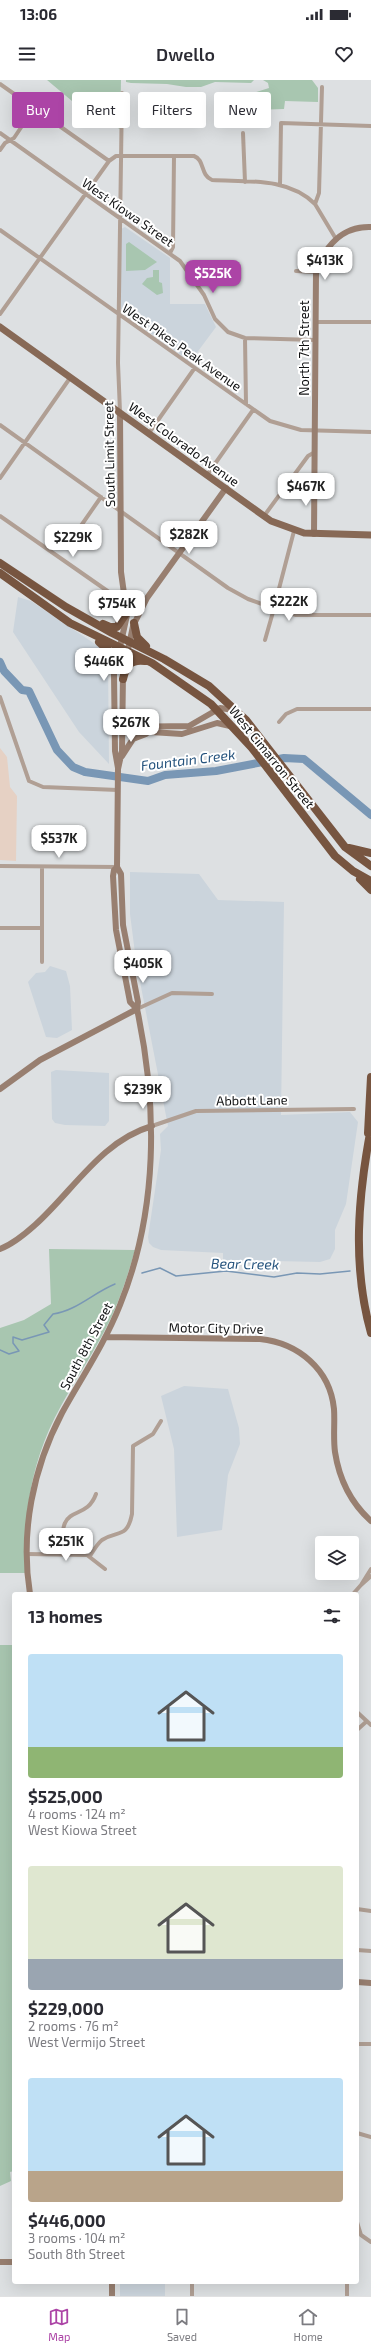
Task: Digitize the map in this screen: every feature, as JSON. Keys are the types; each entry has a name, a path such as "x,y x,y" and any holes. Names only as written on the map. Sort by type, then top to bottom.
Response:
{"highway":[{"name":"West Cimarron Street","path":"0,563 178,679 217,710 236,728 334,856 352,871 371,881"},
{"name":"West Cimarron Street","path":"0,573 74,625 164,659 209,686 240,714 344,847 371,866"},
{"path":"66,607 113,628 120,624 127,609"},
{"path":"54,610 124,644"},
{"path":"134,623 138,639 164,659"},
{"path":"74,625 77,630 107,648 111,654 114,670"},
{"path":"122,679 127,666 132,662 152,663"},
{"path":"344,847 371,853"},
{"path":"352,871 371,890"},
{"path":"371,1077 366,1152 361,1196 359,1267 364,1302 371,1333"},
{"path":"366,1152 371,1128"}],"main road":[{"path":"336,239 352,230 371,227"},
{"name":"North 7th Street","path":"314,534 316,431 316,272 322,255 336,239"},
{"name":"West Colorado Avenue","path":"0,327 280,526 294,531 314,534 371,535"},
{"name":"South Limit Street","path":"120,412 121,572 127,609 124,644"},
{"name":"South 8th Street","path":"30,1592 27,1554 30,1509 38,1473 46,1447 62,1414 106,1337 121,1304 135,1259 148,1190 152,1126 149,1072 137,1009 138,1002 123,927 121,874 117,867 118,769 115,756 114,670 124,644 139,613 226,488"},
{"name":"South 8th Street","path":"118,769 121,759 124,644"},
{"path":"122,729 189,726 217,710 228,708 240,714"},
{"path":"115,728 155,733 186,733 217,723 236,728"},
{"path":"121,759 133,739 155,733"},
{"path":"0,1089 40,1060 137,1009"},
{"path":"0,1249 11,1243 41,1220 111,1147 130,1134 152,1126"},
{"name":"Motor City Drive","path":"106,1337 260,1339 284,1343 304,1355 319,1372 330,1392 334,1409 334,1444 340,1474 352,1498 371,1521"},
{"path":"359,1982 371,1983"},
{"path":"0,2262 12,2262"},
{"path":"112,2284 112,2296"}],"street":[{"path":"0,84 12,92"},
{"path":"315,204 319,193 322,87"},
{"path":"280,184 281,123 371,126"},
{"path":"0,150 14,138 21,128"},
{"path":"62,128 109,161"},
{"name":"South Limit Street","path":"120,412 119,316 121,128"},
{"name":"West Kiowa Street","path":"0,133 170,254 192,275 218,323 228,332 246,338 315,340"},
{"path":"243,133 245,182"},
{"path":"0,314 109,161 120,155 197,157 205,175 212,180 280,184 300,191 315,204 330,232 336,239"},
{"path":"170,254 173,247 174,156"},
{"name":"West Pikes Peak Avenue","path":"0,230 194,369 275,424 301,430 371,432"},
{"path":"296,271 316,272"},
{"path":"315,322 371,322"},
{"path":"246,338 246,404"},
{"path":"149,433 194,369"},
{"path":"0,478 70,378"},
{"path":"207,475 253,410"},
{"path":"0,425 121,510 179,554 240,595 293,615 371,615"},
{"path":"264,516 308,456 315,452"},
{"path":"78,530 101,497"},
{"path":"0,516 127,609 139,613"},
{"path":"266,640 294,531"},
{"path":"0,696 29,781 44,787 118,787"},
{"path":"279,722 286,714 297,709 371,709"},
{"path":"0,866 117,867"},
{"path":"42,867 42,962"},
{"path":"0,928 42,928"},
{"path":"137,1009 172,993 212,994"},
{"name":"Abbott Lane","path":"152,1126 196,1111 354,1109"},
{"path":"90,1556 99,1542 119,1534 129,1524 132,1514 133,1446 153,1434 161,1421"},
{"path":"63,1554 64,1523 71,1516 86,1510 96,1494"},
{"path":"27,1554 90,1556 105,1569"},
{"path":"355,1592 371,1569"},
{"path":"361,1584 371,1576"},
{"path":"359,1714 371,1725"},
{"path":"359,1728 367,1721"},
{"path":"359,1909 371,1911"},
{"path":"359,1950 371,1951"},
{"path":"359,2044 371,2044"},
{"path":"359,2134 371,2137"},
{"path":"359,2229 361,2236 371,2242"},
{"path":"192,2284 192,2296"},
{"path":"347,2284 347,2296"}],"shaded area":[{"path":"125,227 170,258 170,304 205,304 216,327 190,362 121,312 121,229"},
{"path":"18,597 31,601 92,642 102,649 108,658 109,764 79,732 13,632"},
{"path":"0,748 7,757 10,787 17,796 16,861 0,860"},
{"path":"130,872 199,874 218,900 284,902 281,1115 350,1112 358,1122 346,1204 335,1230 335,1249 330,1259 320,1262 274,1261 271,1266 245,1264 223,1260 223,1253 161,1250 153,1247 149,1243 148,1237 161,1150 160,1134 168,1126 136,961 130,914"},
{"path":"50,966 66,971 70,986 72,1030 57,1038 46,1037 28,982 36,973 45,972"},
{"path":"56,1070 109,1073 109,1121 105,1126 65,1125 55,1123 52,1119 51,1072"},
{"path":"184,1386 228,1389 239,1428 240,1444 228,1475 222,1530 177,1537 174,1449 161,1396"},
{"path":"120,2284 165,2284 165,2296 120,2296"}],"green space":[{"path":"47,80 121,80 121,92 72,92 72,101 64,94 64,92 61,92"},
{"path":"126,80 254,80 251,83 215,82 201,87 186,87 167,84 131,83 126,82"},
{"path":"263,80 312,80 318,88 318,102 285,101 284,109 271,109 271,92 256,92 269,88 268,83"},
{"path":"129,242 157,262 145,270 126,271 126,244"},
{"path":"153,270 159,270 159,282 162,283 163,293 157,295 142,284 147,278 153,277"},
{"path":"49,1249 135,1250 114,1312 97,1345 61,1405 42,1447 29,1500 25,1555 26,1573 0,1573 0,1328 24,1320 51,1304"},
{"path":"0,1645 12,1645 12,2172 10,2172 11,2181 0,2186"}],"waterway":[{"name":"Fountain Creek","path":"0,662 4,671 22,690 29,691 57,750 73,767 85,772 148,781 165,775 216,771 284,758 304,759 371,815"},
{"name":"Bear Creek","path":"142,1273 160,1268 176,1276 226,1271 274,1277 297,1273 320,1274 350,1271"},
{"name":"Bear Creek","path":"0,1350 9,1354 19,1351 13,1343 13,1337 22,1340 49,1332 44,1325 53,1314 77,1306 115,1284"}]}
